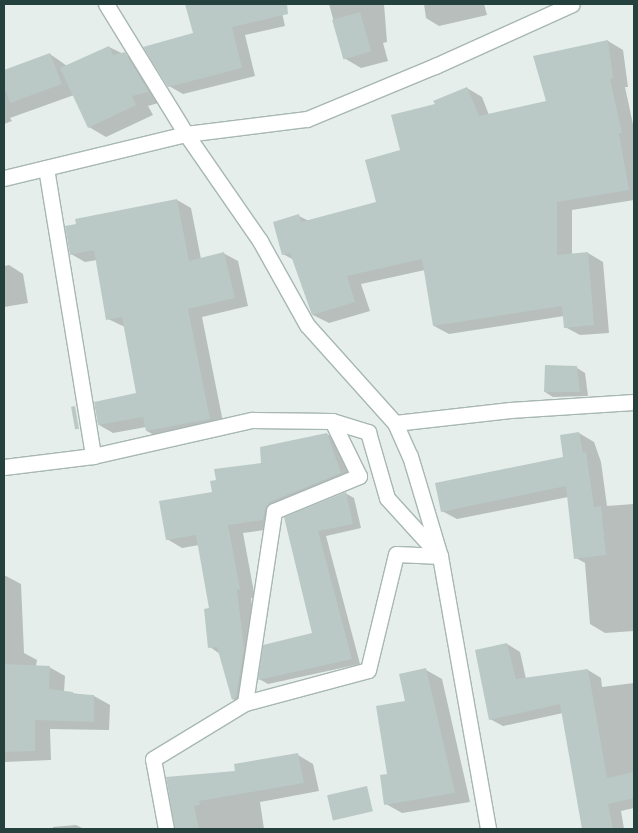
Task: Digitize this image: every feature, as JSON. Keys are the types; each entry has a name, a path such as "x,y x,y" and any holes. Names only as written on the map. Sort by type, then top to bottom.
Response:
{"street":[{"path":"106,4 186,134 260,241 307,325 395,423 410,456 440,556 488,829"},
{"path":"4,178 186,134 307,119 435,66 572,4"},
{"path":"46,168 92,456"},
{"path":"395,423 510,410 634,402"},
{"path":"4,467 92,456 252,420 332,421 368,432 387,498 440,556"},
{"path":"246,703 274,511 359,476 332,421"},
{"path":"166,829 153,760 246,703 368,670 396,554 440,556"}],"building":[{"path":"185,4 287,4 288,14 232,27 242,68 168,87 143,47 193,33"},
{"path":"360,12 371,51 343,59 332,20"},
{"path":"608,40 613,78 610,79 622,133 619,133 629,190 557,202 557,255 588,252 594,325 564,328 562,306 433,326 422,259 347,276 355,302 312,315 290,253 282,255 273,222 299,214 301,222 376,202 365,160 400,150 391,115 435,104 433,101 467,87 479,116 546,101 533,56"},
{"path":"109,46 113,55 125,52 149,92 132,96 136,105 88,128 60,68"},
{"path":"50,53 62,84 10,103 4,86 4,70"},
{"path":"177,199 189,261 224,252 235,298 188,309 210,419 146,431 143,417 98,425 94,402 136,393 122,317 106,320 94,250 70,255 65,226 76,224 75,219"},
{"path":"545,365 577,366 580,392 544,392"},
{"path":"75,406 79,429 75,429 71,407"},
{"path":"579,432 583,453 586,452 594,507 601,506 606,555 574,559 566,486 441,512 435,483 563,457 560,435"},
{"path":"327,433 341,473 270,502 265,509 263,520 228,525 240,589 237,590 244,648 236,697 232,700 217,647 208,648 204,609 209,608 196,535 166,540 159,501 212,492 210,481 216,480 214,469 261,463 260,447"},
{"path":"346,492 353,524 318,531 352,659 258,680 263,645 312,633 284,517"},
{"path":"507,643 516,679 588,669 607,778 634,772 634,798 608,804 613,829 582,829 560,704 489,720 475,650"},
{"path":"4,664 50,666 49,689 73,692 73,694 94,695 94,722 35,720 35,751 4,752"},
{"path":"426,668 455,793 384,805 380,775 387,774 376,706 405,701 399,674"},
{"path":"298,753 304,783 199,801 200,805 194,806 199,829 175,829 166,777 235,771 234,764"},
{"path":"367,786 373,811 333,821 327,795"}]}
